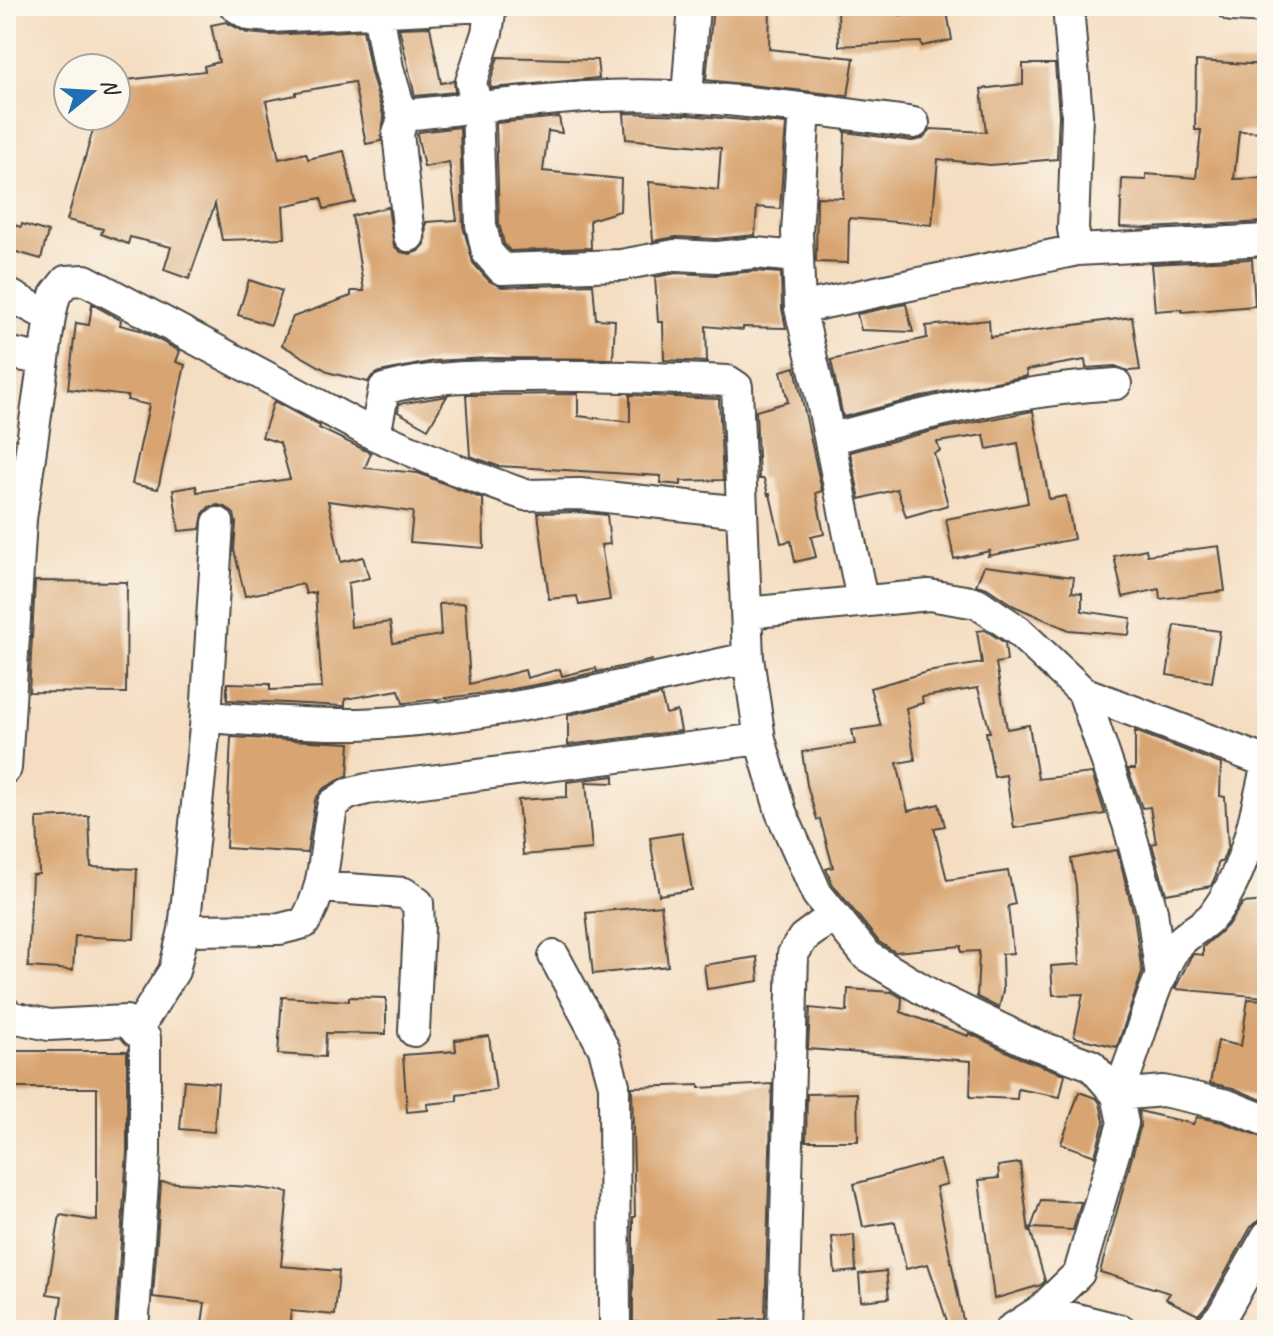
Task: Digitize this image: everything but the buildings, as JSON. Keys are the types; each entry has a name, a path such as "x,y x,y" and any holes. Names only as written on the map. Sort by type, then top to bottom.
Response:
{"street":[{"path":"235,6 249,15 271,17 378,9 488,6 487,33 471,82 477,108 481,225 487,252 502,269 621,265 675,255 717,257 755,253 798,257"},
{"path":"687,96 694,6"},
{"path":"1068,6 1077,115 1073,229 1077,250"},
{"path":"1232,6 1267,8"},
{"path":"378,9 388,68 403,119 398,133 409,236"},
{"path":"403,119 414,114 501,103 597,96 687,96 914,123"},
{"path":"805,109 797,232 800,308 862,600"},
{"path":"800,308 1077,250 1267,240"},
{"path":"6,768 8,690 21,519 50,317 55,295 66,281 85,280 375,435 451,468 525,495 580,494 741,512"},
{"path":"6,293 50,317"},
{"path":"6,352 44,360"},
{"path":"375,435 384,389 455,376 572,375 728,381 737,387 748,658 760,739 781,812 817,894 867,956 935,997 1026,1041 1091,1065 1117,1095 1123,1123 1079,1273 1041,1310 1010,1330"},
{"path":"830,439 963,404 1079,386 1116,384"},
{"path":"136,1031 174,971 184,930 206,717 218,523"},
{"path":"747,613 929,595 977,603 1017,630 1083,692 1267,763 1239,868 1224,900 1211,918 1195,927 1174,949 1117,1095"},
{"path":"206,717 333,724 385,722 511,708 748,658"},
{"path":"1083,692 1128,824 1152,911 1161,978"},
{"path":"184,930 280,929 304,923 316,905 333,804 348,794 367,789 760,739"},
{"path":"320,887 404,893 418,903 414,1031"},
{"path":"783,1330 793,954 803,938 834,915"},
{"path":"554,956 604,1049 614,1085 615,1330"},
{"path":"6,1012 8,1016 49,1025 126,1021 145,1038 145,1153 133,1330"},
{"path":"1117,1095 1163,1091 1227,1105 1267,1121"},
{"path":"1209,1330 1223,1314 1267,1236"},
{"path":"1041,1310 1121,1330"}]}
